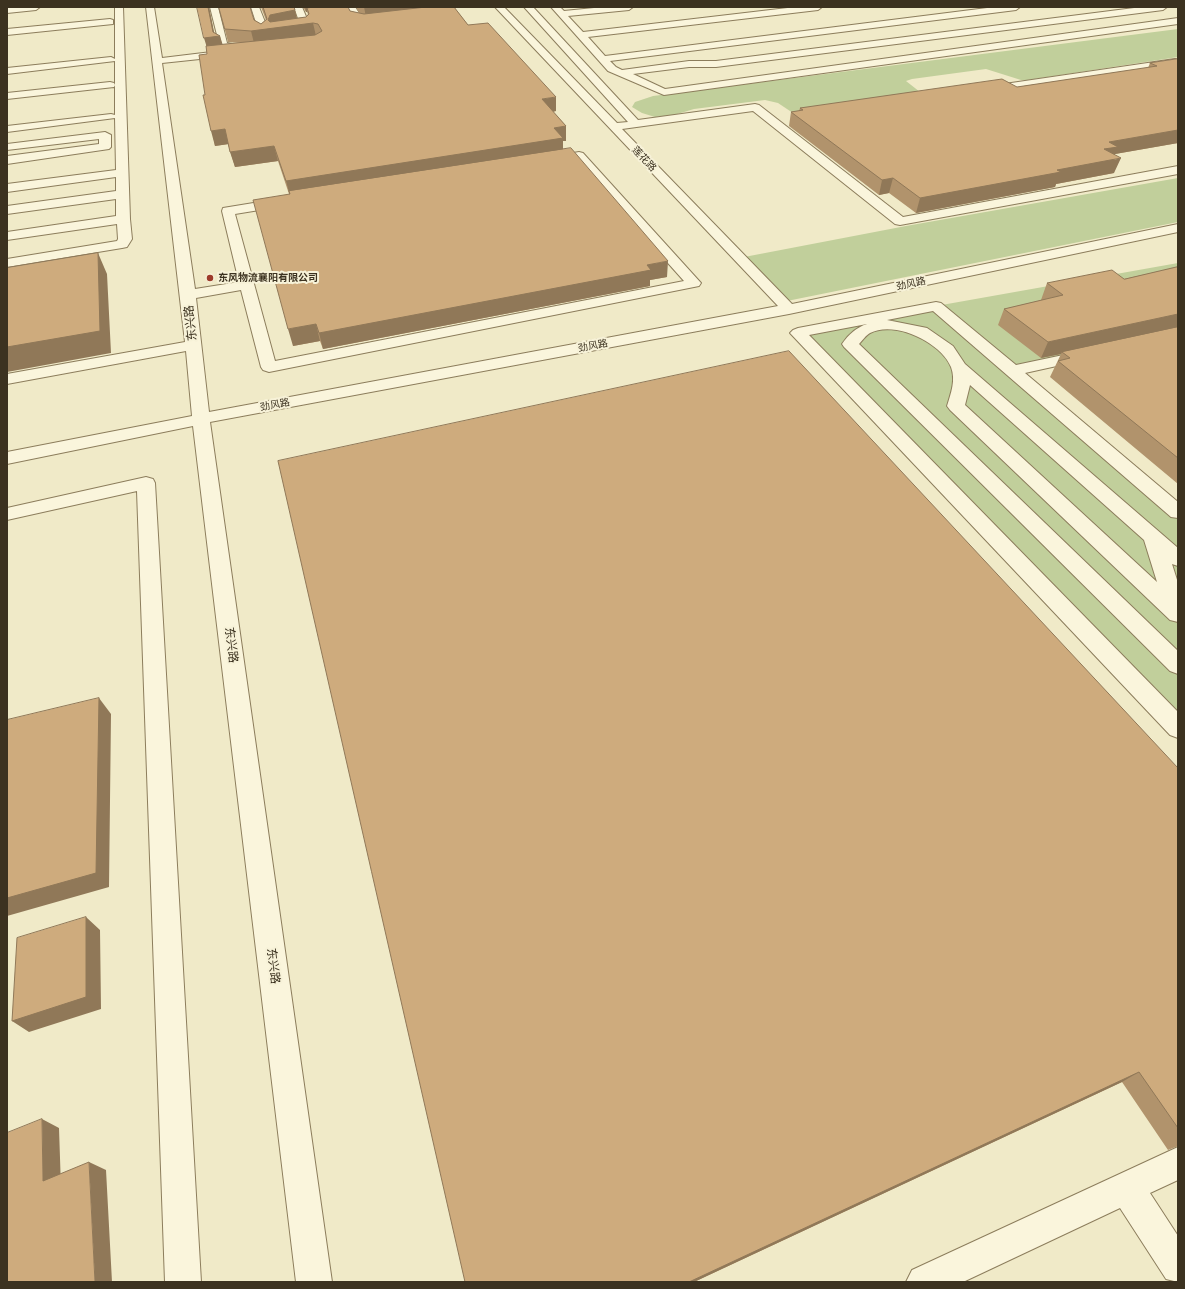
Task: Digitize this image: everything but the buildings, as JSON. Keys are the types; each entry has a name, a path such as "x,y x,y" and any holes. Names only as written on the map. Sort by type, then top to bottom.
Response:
{"street":[{"path":"7,10 36,7"},
{"path":"7,263 122,244 125,239 122,194 119,7"},
{"name":"东兴路","path":"150,7 188,295 201,414 314,1282"},
{"path":"157,61 264,48 228,48 223,45 225,36 214,7"},
{"path":"255,7 260,33 302,28 306,26 305,16 298,7"},
{"name":"莲花路","path":"499,7 785,306"},
{"path":"528,7 636,124"},
{"path":"558,11 629,7"},
{"path":"722,7 767,38 800,53 824,70"},
{"path":"581,35 818,7"},
{"path":"603,58 1016,7"},
{"path":"621,73 689,64 716,64 1164,7"},
{"path":"350,10 359,22 389,20"},
{"path":"558,11 575,24 581,35 612,69 664,92 1178,21"},
{"path":"897,13 967,50"},
{"path":"1049,13 1092,33"},
{"path":"7,32 110,22"},
{"path":"590,45 605,43"},
{"path":"7,71 111,60"},
{"path":"970,92 1177,62"},
{"path":"7,96 110,85"},
{"path":"613,127 755,107 900,221 1178,170"},
{"path":"7,129 111,117"},
{"path":"773,122 789,119"},
{"path":"7,147 105,135 105,147 7,160"},
{"path":"298,200 228,211 269,368 694,284 579,156 540,162"},
{"path":"7,188 122,173"},
{"path":"7,210 122,194"},
{"path":"7,236 123,219"},
{"name":"劲风路","path":"785,306 1178,222"},
{"name":"劲风路","path":"7,447 201,414 785,306 1178,228"},
{"path":"188,295 247,285"},
{"path":"1178,512 936,306 798,333 1178,728"},
{"path":"1178,559 959,367 947,349 922,331 883,324 864,330 850,344 1178,665"},
{"path":"7,379 193,345"},
{"path":"1013,371 1103,351"},
{"path":"959,367 962,385 956,406 1178,614"},
{"name":"劲风路","path":"7,458 201,414"},
{"path":"939,479 977,468"},
{"path":"7,514 146,483 183,1282"},
{"path":"1152,537 1178,614"},
{"path":"924,1282 1178,1163"},
{"path":"1126,1187 1178,1267"}],"green space":[{"path":"1178,29 1178,57 1028,80 1021,80 986,69 912,79 906,81 920,92 793,113 778,103 765,100 694,109 674,115 655,117 642,113 632,107 635,102 653,96"},
{"path":"1178,178 1178,222 782,302 739,258 906,226"},
{"path":"1178,263 1178,335 1013,371 1178,512 1178,728 798,333 936,306"}],"place":[{"name":"东风物流襄阳有限公司","path":"210,278"}]}
